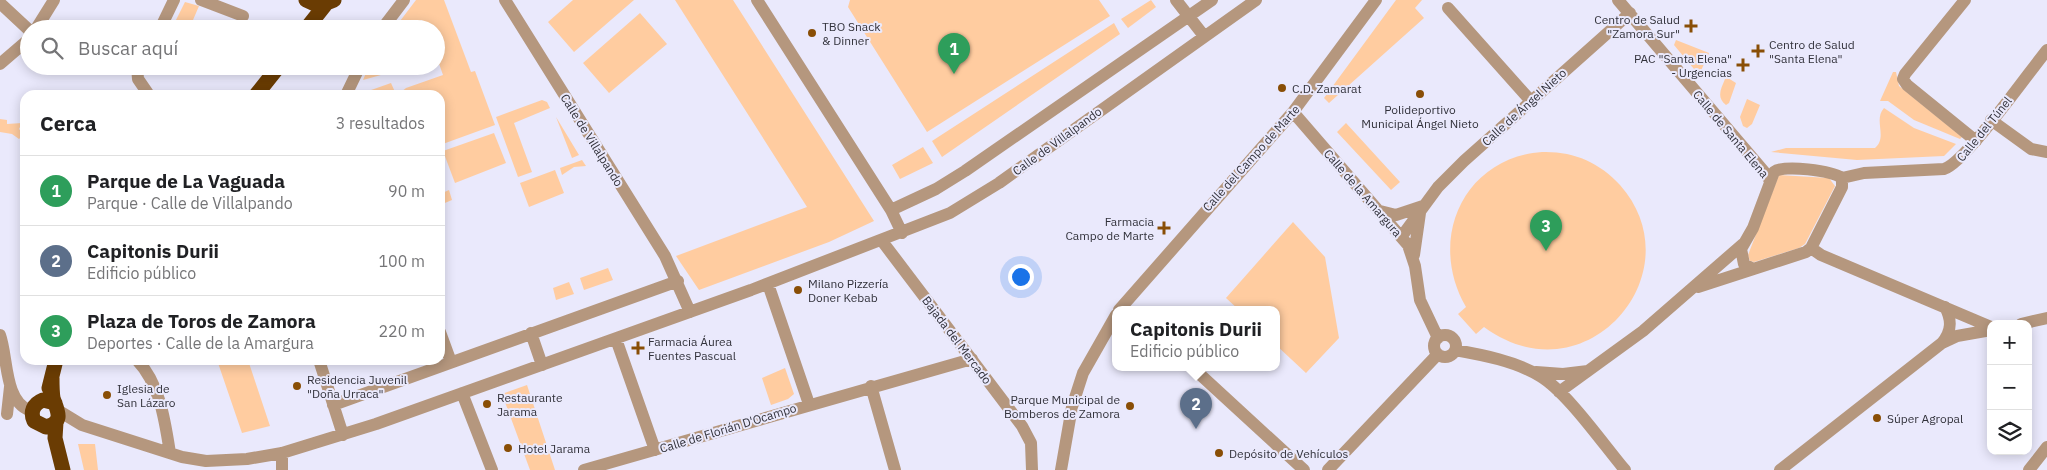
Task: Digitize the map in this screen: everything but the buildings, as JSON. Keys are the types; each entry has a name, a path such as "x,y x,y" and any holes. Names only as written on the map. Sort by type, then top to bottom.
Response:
{"highway":[{"path":"306,0 314,5 329,3"},
{"path":"306,0 306,20"},
{"path":"313,20 329,3"},
{"path":"260,90 272,75"},
{"path":"55,365 44,412 57,446 63,470"}],"street":[{"path":"42,20 54,0"},
{"path":"164,20 174,0"},
{"path":"201,0 243,16"},
{"path":"389,20 404,0"},
{"name":"Calle de Villalpando","path":"505,0 665,256 690,312"},
{"path":"757,0 891,210 902,233"},
{"path":"1176,0 1190,15 1204,36"},
{"path":"891,210 936,189 965,172 1212,0"},
{"name":"Calle de Villalpando","path":"7,414 44,412 194,460 247,459 282,453 343,435 768,284 950,213 978,198 1256,0"},
{"name":"Calle del Campo de Marte","path":"1125,306 1293,112 1376,0"},
{"name":"Calle de Santa Elena","path":"1618,0 1770,181"},
{"path":"1965,0 1905,74 1904,79 1907,85 1976,141"},
{"path":"0,3 20,22"},
{"path":"1448,8 1531,101"},
{"name":"Calle de Ángel Nieto","path":"1402,236 1438,186 1630,13"},
{"path":"0,75 2,62 20,47"},
{"name":"Calle del Túnel","path":"1842,178 1864,173 1944,170 1952,167 1976,141 2047,50"},
{"path":"138,75 138,79 146,90"},
{"path":"348,90 356,75"},
{"name":"Calle de la Amargura","path":"1293,112 1408,244 1415,266 1420,300 1438,338"},
{"path":"1992,120 2026,147 2047,152"},
{"name":"Calle de Santa Elena","path":"1770,181 1774,172 1783,168 1832,173 1842,178"},
{"path":"1692,290 1806,252 1811,248 1842,187 1842,178"},
{"path":"1753,269 1748,268 1742,260 1740,249 1753,228 1770,181"},
{"path":"1380,210 1396,215 1423,206"},
{"name":"Calle de Ángel Nieto","path":"1415,266 1415,236 1423,206"},
{"name":"Bajada del Mercado","path":"882,240 1027,434 1032,451 1032,470"},
{"path":"1559,392 1630,342 1743,244"},
{"path":"1811,248 1987,326"},
{"path":"445,364 678,282"},
{"path":"768,284 809,404"},
{"path":"1780,470 1942,343 1947,338 1951,322 1945,307"},
{"path":"2032,321 2047,318"},
{"name":"Calle del Campo de Marte","path":"1061,470 1072,408 1083,373 1112,326"},
{"path":"1942,343 1957,336 1987,329"},
{"path":"531,333 542,365"},
{"path":"0,336 10,379 18,401 44,412"},
{"path":"1455,350 1455,343 1451,338 1445,336 1438,338 1434,347 1438,354 1447,356 1455,350 1495,359 1529,370 1557,374 1590,371"},
{"path":"616,339 655,450"},
{"path":"445,346 451,362"},
{"path":"1328,470 1438,354"},
{"name":"Calle de Florián D'Ocampo","path":"584,470 871,386 972,359"},
{"path":"141,365 152,381 164,418 170,453"},
{"path":"321,365 343,435"},
{"path":"333,405 443,365"},
{"path":"1529,370 1559,392 1625,470"},
{"path":"1196,371 1304,470"},
{"path":"7,414 10,379"},
{"path":"871,386 895,470"},
{"path":"462,393 492,470"},
{"path":"2029,470 2047,447"},
{"path":"282,453 282,470"}],"shaded area":[{"path":"416,0 444,0 471,72 475,71 495,125 445,143 445,90 404,90 445,75 445,20 401,20"},
{"path":"573,0 634,0 574,52 548,22"},
{"path":"675,0 733,0 874,221 829,242 699,290 676,256 807,207"},
{"path":"850,0 1099,0 1110,16 927,132 848,7"},
{"path":"1151,0 1156,7 1128,28 1121,19"},
{"path":"1396,0 1422,0 1415,8 1424,18 1329,103 1324,98"},
{"path":"185,2 199,6 193,20 176,20"},
{"path":"640,13 667,44 609,93 583,63"},
{"path":"1114,23 1120,34 942,157 932,141"},
{"path":"1676,40 1709,53 1699,75 1674,45"},
{"path":"1893,72 1896,72 1899,86 1962,137 1960,139 1914,120 1888,101 1880,101"},
{"path":"365,75 381,75 363,80"},
{"path":"1728,78 1736,83 1729,103 1726,105 1721,99 1720,93 1725,79"},
{"path":"391,83 394,90 390,90 371,90"},
{"path":"1747,99 1760,105 1752,124 1747,128 1743,126 1740,117"},
{"path":"542,100 547,102 550,108 514,123 532,172 518,177 496,117"},
{"path":"1884,108 1914,128 1956,144 1944,156 1857,160 1771,152 1786,148 1875,148 1879,144 1881,134 1880,118"},
{"path":"556,117 579,155 572,158"},
{"path":"0,119 7,120 7,124 20,123 19,139 12,134 0,132"},
{"path":"1346,123 1400,182 1391,190 1337,132"},
{"path":"494,133 506,163 455,183 445,156 445,150"},
{"path":"923,147 933,163 900,179 892,165"},
{"path":"1542,152 1564,153 1575,156 1594,164 1612,177 1620,185 1640,219 1646,254 1638,288 1619,317 1592,338 1559,349 1522,346 1484,327 1476,334 1458,314 1466,307 1455,281 1450,255 1452,230 1460,207 1473,186 1491,169 1514,158"},
{"path":"582,160 586,166 574,167 562,175 560,168"},
{"path":"555,170 564,193 529,207 520,183"},
{"path":"1779,175 1829,178 1835,186 1805,244 1799,248 1754,262 1750,261 1748,255"},
{"path":"449,190 452,200 445,203 445,192"},
{"path":"1293,222 1325,257 1339,338 1306,373 1280,349 1280,306 1235,306 1226,298"},
{"path":"608,268 613,280 584,290 580,278"},
{"path":"569,282 574,294 556,300 553,288"},
{"path":"219,365 250,365 270,426 242,433"},
{"path":"785,368 794,394 788,399 771,405 762,378"},
{"path":"527,385 555,470 530,470 502,394"},
{"path":"78,444 95,444 98,470 84,470"}],"place":[{"name":"Centro de Salud \"Zamora Sur\"","path":"1691,26"},
{"name":"TBO Snack & Dinner","path":"812,33"},
{"name":"Centro de Salud \"Santa Elena\"","path":"1758,51"},
{"name":"PAC \"Santa Elena\" - Urgencias","path":"1743,65"},
{"name":"Parque de La Vaguada","path":"954,74"},
{"name":"C.D. Zamarat","path":"1282,88"},
{"name":"Polideportivo Municipal Ángel Nieto","path":"1420,94"},
{"name":"Farmacia Campo de Marte","path":"1164,228"},
{"name":"Plaza de Toros de Zamora","path":"1546,251"},
{"name":"Milano Pizzería Doner Kebab","path":"798,290"},
{"name":"Farmacia Áurea Fuentes Pascual","path":"638,348"},
{"name":"Residencia Juvenil \"Doña Urraca\"","path":"297,386"},
{"name":"Iglesia de San Lázaro","path":"107,395"},
{"name":"Restaurante Jarama","path":"487,404"},
{"name":"Parque Municipal de Bomberos de Zamora","path":"1130,406"},
{"name":"Súper Agropal","path":"1877,418"},
{"name":"Capitonis Durii","path":"1196,429"},
{"name":"Hotel Jarama","path":"508,448"},
{"name":"Depósito de Vehículos","path":"1219,453"}]}
